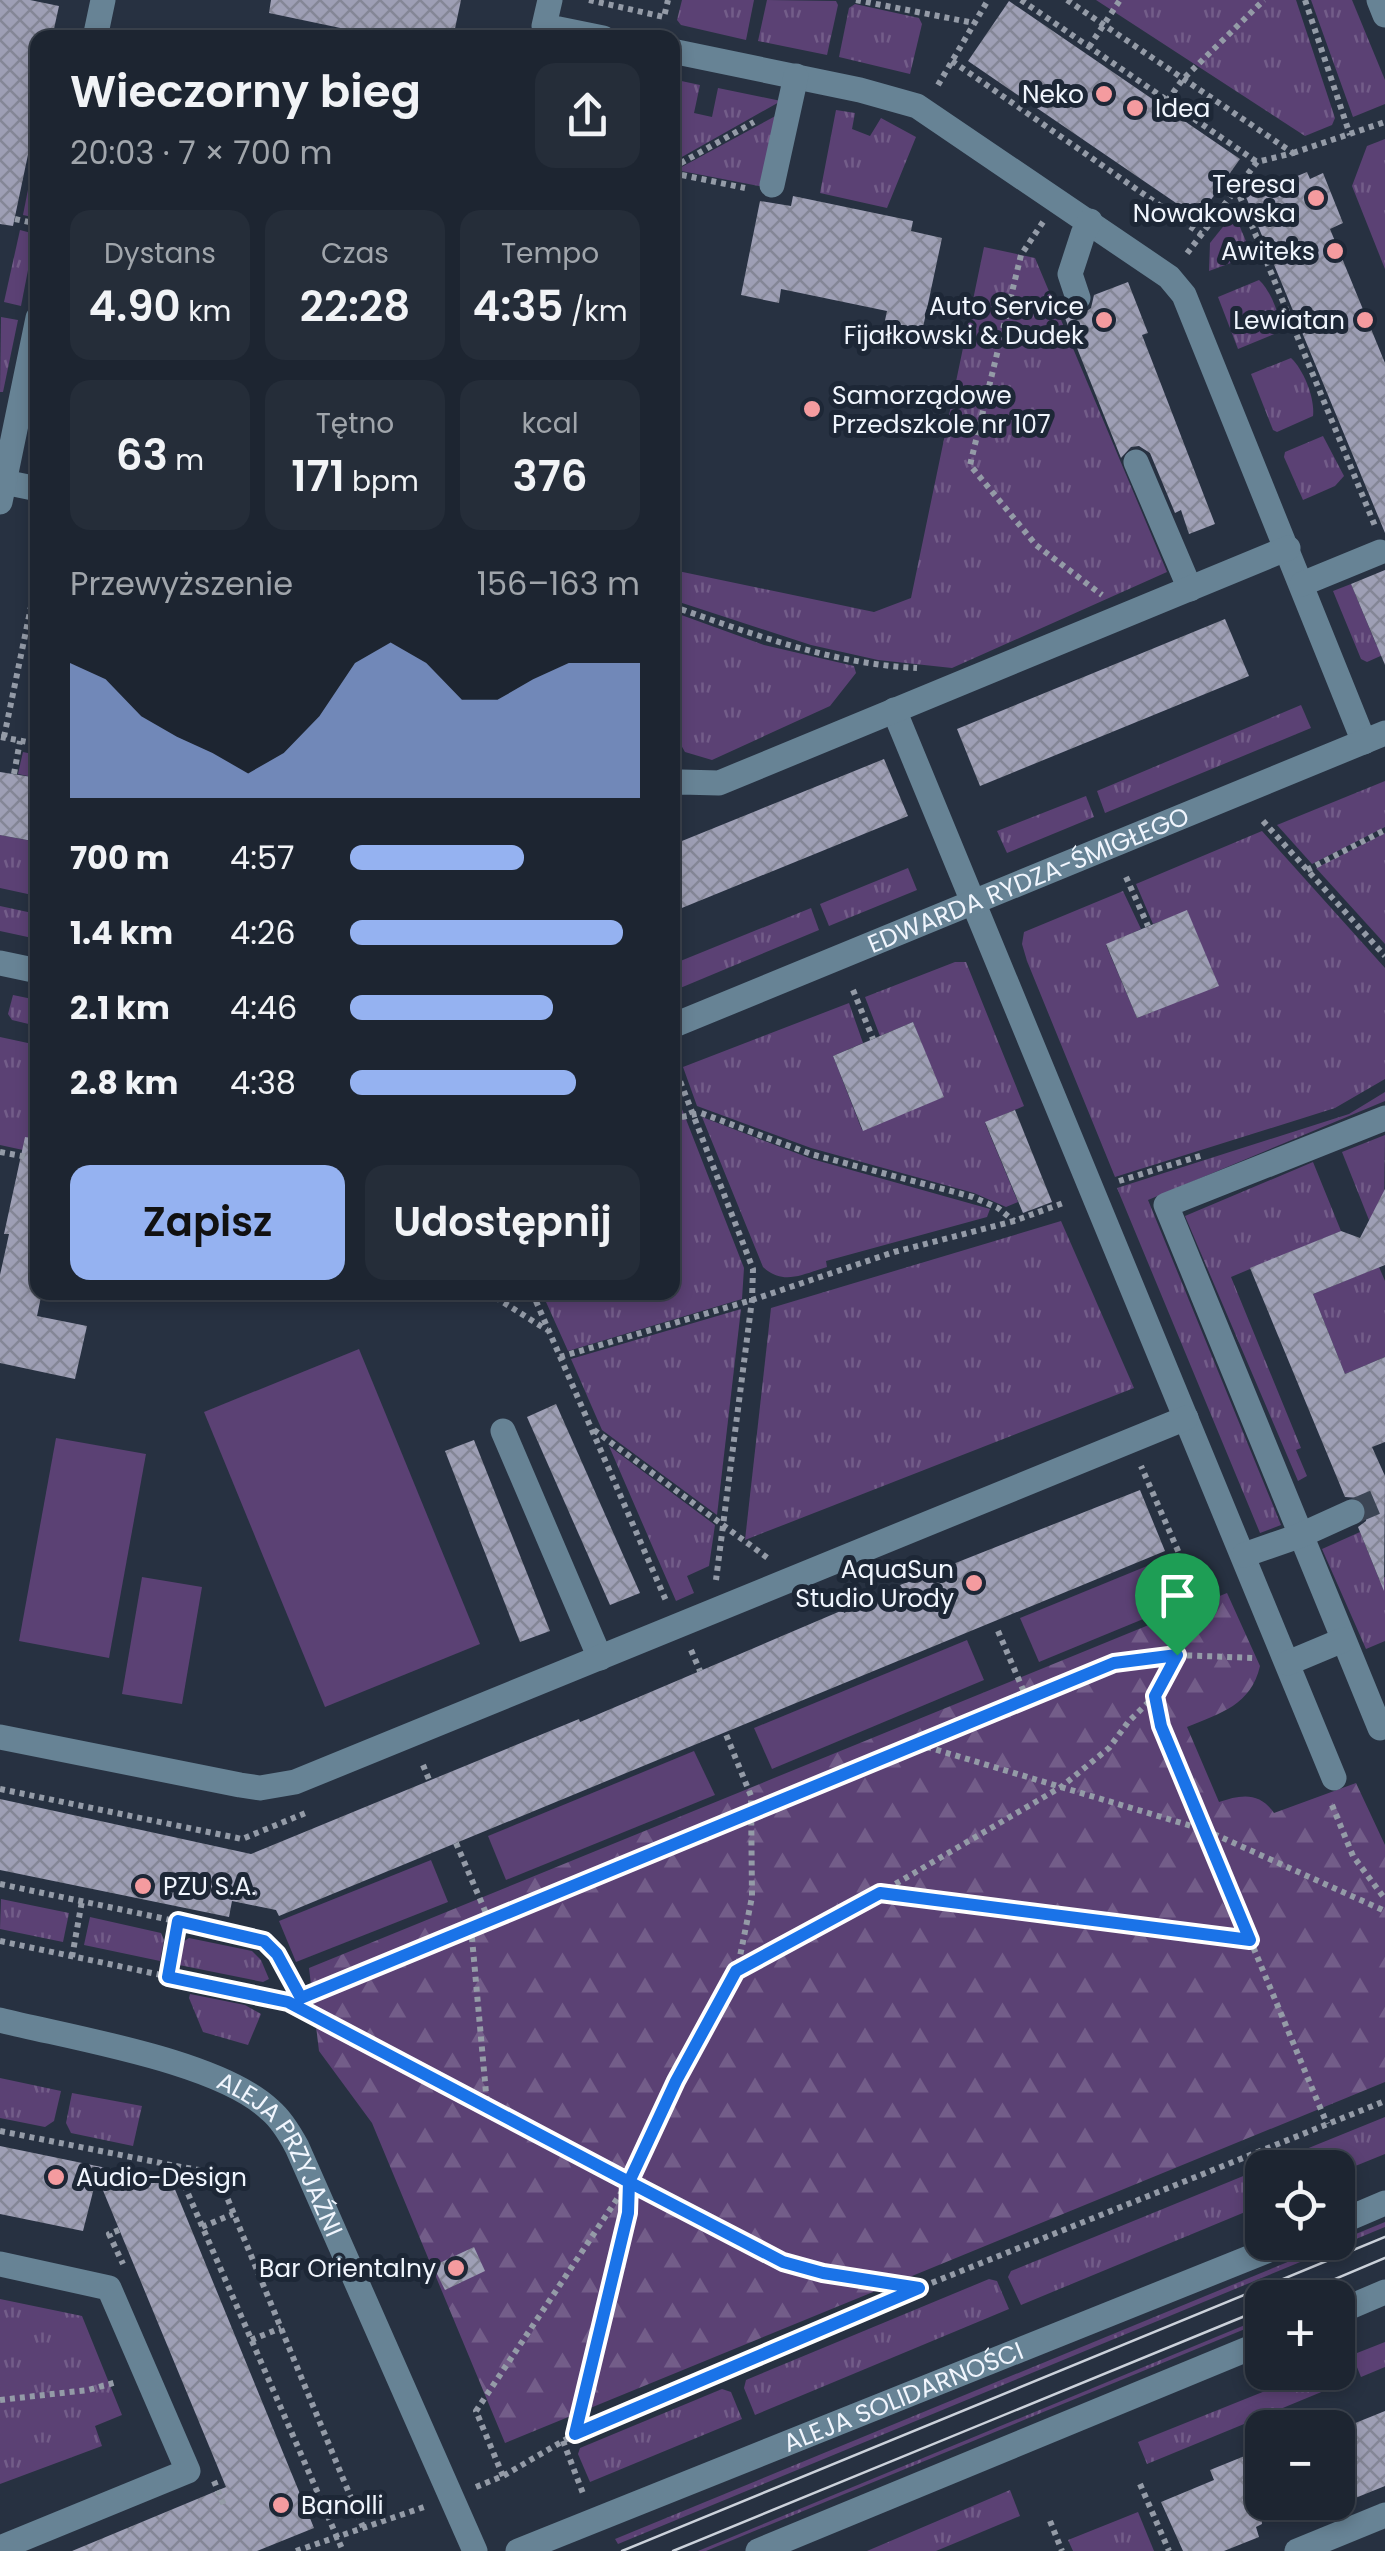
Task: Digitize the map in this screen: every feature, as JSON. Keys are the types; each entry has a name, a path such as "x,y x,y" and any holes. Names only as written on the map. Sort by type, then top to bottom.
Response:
{"street":[{"path":"97,30 103,0"},
{"path":"550,0 544,26 564,30"},
{"path":"1379,0 1385,15"},
{"path":"680,53 917,106 1170,277 1184,295 1302,584 1374,737"},
{"path":"761,187 796,76"},
{"path":"1078,298 1070,274 1082,234 1090,222"},
{"path":"30,357 2,492 30,490"},
{"path":"1136,462 1190,589"},
{"path":"680,777 719,783 1288,548"},
{"path":"1302,584 1380,552"},
{"path":"894,710 1244,1555 1275,1660 1334,1778"},
{"name":"EDWARDA RYDZA-ŚMIGŁEGO","path":"680,1023 1374,737"},
{"path":"0,964 30,970"},
{"path":"1385,1118 1166,1205 1343,1640 1380,1728 1385,1726"},
{"path":"0,1737 240,1785 276,1786 315,1776 1186,1418"},
{"path":"503,1431 600,1658"},
{"path":"1244,1555 1300,1536 1352,1512"},
{"path":"1275,1660 1343,1640"},
{"name":"ALEJA PRZYJAŹNI","path":"0,2020 202,2072 236,2086 279,2118 297,2147 475,2551"},
{"path":"1355,2216 1385,2203"},
{"name":"ALEJA SOLIDARNOŚCI","path":"518,2551 1245,2260"},
{"path":"0,2264 110,2288 188,2471 0,2548"},
{"path":"1355,2305 1385,2292"},
{"path":"758,2551 1245,2349"},
{"path":"1297,2551 1385,2515"}],"path":[{"path":"590,0 664,17 668,0"},
{"path":"856,0 974,23"},
{"path":"934,91 988,0"},
{"path":"1020,0 1257,162"},
{"path":"1066,0 1293,153"},
{"path":"1089,47 1120,0"},
{"path":"1167,100 1264,0"},
{"path":"1305,0 1350,134"},
{"path":"952,61 1201,234"},
{"path":"680,165 790,102"},
{"path":"1170,277 1257,162 1385,122"},
{"path":"680,172 761,187"},
{"path":"1236,188 1385,550 1380,552"},
{"path":"1050,212 1020,255 970,465 1036,545 1110,601"},
{"path":"15,219 30,222"},
{"path":"30,609 2,737 30,742"},
{"path":"680,609 810,651 882,666 925,668"},
{"path":"14,774 20,740"},
{"path":"1263,821 1385,956"},
{"path":"1307,870 1385,830"},
{"path":"1126,877 1148,926"},
{"path":"852,990 873,1038"},
{"path":"680,1081 753,1269 712,1611"},
{"path":"680,1117 701,1112 811,1154 973,1197 1014,1220"},
{"path":"0,1152 30,1158"},
{"path":"560,1357 752,1300 894,1252 1014,1220 1078,1197"},
{"path":"501,1300 548,1330"},
{"path":"535,1300 676,1626 700,1671"},
{"path":"591,1428 794,1578"},
{"path":"736,1971 1062,1787 1100,1758 1129,1720 1155,1696 1202,1606 1139,1463 1157,1456"},
{"path":"998,1632 1027,1699"},
{"path":"288,2002 1114,1663 1177,1655 1275,1660"},
{"path":"1155,1696 1161,1726 1327,2124"},
{"path":"504,2476 476,2411 629,2182 676,2081 736,1971 752,1897 751,1796 725,1732"},
{"path":"916,1744 1205,1830 1385,1912"},
{"path":"423,1765 430,1782"},
{"path":"1334,1778 1326,1793 1354,1856 1385,1899"},
{"path":"456,1843 489,1920"},
{"path":"0,1884 264,1941 277,1954 301,1998"},
{"path":"880,1893 1250,1940"},
{"path":"72,1956 82,1902"},
{"path":"168,1977 178,1921"},
{"path":"470,1927 487,2105"},
{"path":"0,1941 288,2002 783,2262 823,2273 919,2288"},
{"path":"491,2481 575,2434 919,2288 1385,2100"},
{"path":"0,2131 217,2173 362,2526"},
{"path":"176,2166 343,2551"},
{"path":"575,2434 628,2213 629,2182"},
{"path":"202,2226 233,2214"},
{"path":"252,2340 280,2328"},
{"path":"0,2400 88,2390 128,2378"},
{"path":"563,2441 586,2499"},
{"path":"1140,2484 1170,2551"},
{"path":"296,2551 416,2510"},
{"path":"1050,2521 1062,2551"}],"green space":[{"path":"682,0 754,0 746,40 681,25 677,20"},
{"path":"767,0 836,1 827,55 758,41"},
{"path":"1096,0 1296,0 1335,118 1332,125 1305,136"},
{"path":"1311,0 1352,0 1385,80 1385,104 1353,117"},
{"path":"855,4 919,18 922,24 910,74 839,57 849,8"},
{"path":"680,81 700,85 694,113 712,117 718,88 781,101 680,158"},
{"path":"836,110 855,113 852,129 870,136 881,118 916,137 887,208 820,193"},
{"path":"781,113 764,187 680,168"},
{"path":"1385,139 1385,269 1352,186 1367,146"},
{"path":"30,180 30,216 23,215"},
{"path":"1234,213 1248,246 1247,257 1209,271 1210,243"},
{"path":"20,230 30,233 30,260 21,306 4,302"},
{"path":"984,247 1035,258 1167,572 952,668 878,660 811,645 680,602 680,571 874,612 911,598"},
{"path":"1259,280 1274,304 1279,332 1238,349 1218,297"},
{"path":"1,317 18,320 3,392 0,392"},
{"path":"1291,358 1308,385 1313,416 1277,432 1251,374"},
{"path":"1323,436 1344,476 1335,486 1303,500 1285,452"},
{"path":"1351,584 1376,644 1385,654 1367,662 1361,659 1333,591"},
{"path":"680,615 764,645 854,666 856,673 830,706 712,760 685,752 681,745"},
{"path":"1301,705 1311,728 1105,813 1097,791"},
{"path":"23,752 30,754 30,777 18,774"},
{"path":"1385,781 1385,827 1312,864 1277,825"},
{"path":"1086,796 1094,817 1007,853 997,831"},
{"path":"1262,831 1385,968 1385,1079 1335,1108 1115,1177 1027,961 1022,944 1024,932 1123,891 1141,929 1106,945 1137,1018 1218,985 1187,911 1153,924 1136,884"},
{"path":"1385,833 1385,944 1316,868"},
{"path":"0,835 30,841 30,894 0,888"},
{"path":"908,868 917,890 829,926 820,904"},
{"path":"0,906 30,912 30,937 0,931"},
{"path":"811,908 819,930 680,988 680,961"},
{"path":"955,962 966,962 1024,1106 985,1123 1018,1202 1006,1207 974,1193 811,1148 697,1106 683,1067 849,1003 863,1043 833,1056 862,1130 943,1097 913,1022 880,1036 865,997"},
{"path":"13,995 30,999 30,1024 12,1020 8,1014"},
{"path":"0,1037 30,1043 30,1151 0,1145"},
{"path":"1385,1092 1385,1101 1148,1200 1281,1525 1260,1533 1117,1188 1349,1114"},
{"path":"680,1104 744,1268 742,1299 568,1351 545,1300 680,1300"},
{"path":"702,1117 812,1159 990,1209 987,1217 826,1261 827,1267 801,1275 778,1276 763,1267"},
{"path":"1385,1135 1384,1213 1369,1220 1342,1152"},
{"path":"1313,1162 1341,1231 1231,1277 1301,1448 1296,1450 1307,1476 1298,1481 1185,1216"},
{"path":"1061,1221 1134,1388 745,1540 771,1308"},
{"path":"1379,1267 1385,1281 1385,1357 1345,1374 1313,1294"},
{"path":"741,1309 717,1515 602,1430 571,1359"},
{"path":"359,1349 480,1644 325,1707 204,1412"},
{"path":"56,1438 146,1454 109,1658 19,1641"},
{"path":"609,1446 715,1525 709,1566 687,1576 694,1593 676,1601"},
{"path":"1360,1532 1379,1579 1385,1577 1385,1641 1366,1649 1322,1549"},
{"path":"1169,1557 1187,1601 1039,1662 1020,1618"},
{"path":"142,1577 202,1587 182,1704 122,1694"},
{"path":"1227,1593 1260,1666 1242,1699 1187,1727 1219,1802 1256,1798 1274,1813 1356,1783 1385,1845 1385,2082 505,2443 372,2123 319,2051 309,1968"},
{"path":"967,1640 984,1680 772,1769 754,1728"},
{"path":"694,1751 715,1795 506,1880 488,1836"},
{"path":"431,1860 448,1902 296,1962 279,1921"},
{"path":"1,1899 69,1913 63,1942 0,1929"},
{"path":"90,1917 161,1933 164,1940 160,1961 84,1945"},
{"path":"189,1938 252,1951 261,1960 269,1979 263,1982 179,1965 183,1942"},
{"path":"190,1994 245,2005 261,2014 248,2045 203,2032"},
{"path":"0,2078 61,2091 54,2121 45,2127 0,2118"},
{"path":"72,2093 142,2106 133,2146 71,2133 66,2123"},
{"path":"1385,2117 1385,2154 1355,2166 1355,2150 1304,2150"},
{"path":"1245,2175 1245,2212 1021,2305 1008,2277 1011,2271"},
{"path":"1385,2222 1385,2227 1355,2239 1355,2234"},
{"path":"1293,2260 1305,2260 1257,2280 1245,2280 1245,2285 618,2544 615,2539"},
{"path":"989,2279 997,2281 1009,2309 755,2415 744,2388 746,2380"},
{"path":"0,2299 82,2316 122,2415 95,2426 102,2446 0,2484"},
{"path":"1245,2325 1245,2329 706,2551 698,2551"},
{"path":"1385,2342 1385,2367 1361,2377 1355,2354"},
{"path":"722,2389 731,2392 742,2419 590,2482 578,2454 580,2448"},
{"path":"1268,2390 1326,2390 1278,2410 1245,2410 1245,2424 1147,2464 1138,2442"},
{"path":"1010,2490 1020,2516 936,2551 867,2551"},
{"path":"1138,2512 1154,2551 1073,2551 1068,2540"}],"building":[{"path":"0,0 30,0 59,6 54,30 30,30 30,145 13,226 0,224"},
{"path":"271,0 461,0 455,30 350,30 269,13"},
{"path":"1009,1 1240,159 1198,218 968,61"},
{"path":"1307,172 1310,179 1323,173 1343,223 1330,229 1385,363 1385,533 1246,197"},
{"path":"793,196 913,221 911,231 942,238 922,332 884,325 887,311 781,289 779,303 741,295 760,201 791,206"},
{"path":"1128,282 1148,333 1142,335 1215,524 1189,534 1181,510 1175,513 1150,453 1139,446 1131,447 1121,458 1061,308 1065,306 1074,314 1084,313 1091,308 1094,295"},
{"path":"1385,570 1385,665 1351,584"},
{"path":"1225,619 1249,676 980,786 957,729"},
{"path":"884,759 908,816 680,909 680,842"},
{"path":"0,772 30,777 30,841 0,835"},
{"path":"1187,910 1219,986 1137,1018 1106,944"},
{"path":"913,1022 944,1097 863,1131 833,1056"},
{"path":"1015,1110 1052,1202 1023,1213 985,1122"},
{"path":"25,1137 30,1138 30,1300 40,1300 37,1316 87,1326 75,1379 0,1363 0,1275 9,1234 4,1234"},
{"path":"1385,1189 1385,1265 1313,1294 1345,1374 1385,1357 1385,1442 1372,1447 1385,1476 1384,1591 1358,1527 1366,1521 1367,1506 1361,1498 1345,1497 1250,1268 1341,1231 1360,1238"},
{"path":"556,1404 640,1593 610,1605 527,1417"},
{"path":"474,1440 550,1631 520,1642 445,1451"},
{"path":"1140,1490 1165,1551 279,1916 276,1910 232,1901 229,1917 0,1870 0,1799 251,1854 579,1719 580,1722 843,1610 844,1613 902,1588 900,1585"},
{"path":"0,2146 150,2177 167,2170 314,2528 257,2551 72,2551 226,2487 97,2176 83,2231 0,2214"},
{"path":"474,2247 485,2271 445,2290 433,2266"},
{"path":"1385,2411 1385,2486 1355,2498 1355,2423"},
{"path":"1245,2456 1245,2520 1262,2520 1256,2527 1259,2537 1224,2551 1183,2551 1161,2502 1214,2480 1210,2470"}],"tunnel":[{"path":"1352,1512 1385,1498"}],"tram line":[{"path":"622,2551 1385,2237"},
{"path":"1333,2280 1385,2258"},
{"path":"673,2551 1245,2316"}],"place":[{"name":"Neko","path":"1104,94"},
{"name":"Idea","path":"1135,108"},
{"name":"Teresa Nowakowska","path":"1316,198"},
{"name":"Awiteks","path":"1335,251"},
{"name":"Auto Service Fijałkowski & Dudek","path":"1104,320"},
{"name":"Lewiatan","path":"1365,320"},
{"name":"Samorządowe Przedszkole nr 107","path":"812,409"},
{"name":"AquaSun Studio Urody","path":"974,1583"},
{"name":"PZU S.A.","path":"143,1886"},
{"name":"Audio-Design","path":"56,2177"},
{"name":"Bar Orientalny","path":"456,2268"},
{"name":"Banolli","path":"281,2505"}],"route":[{"path":"1177,1655 1114,1663 301,1998 277,1954 264,1941 178,1921 168,1977 288,2002 629,2182 628,2213 575,2434 919,2288 823,2273 783,2262 629,2182 676,2081 736,1971 880,1893 1250,1940 1161,1726 1155,1696 1177,1655"}]}
